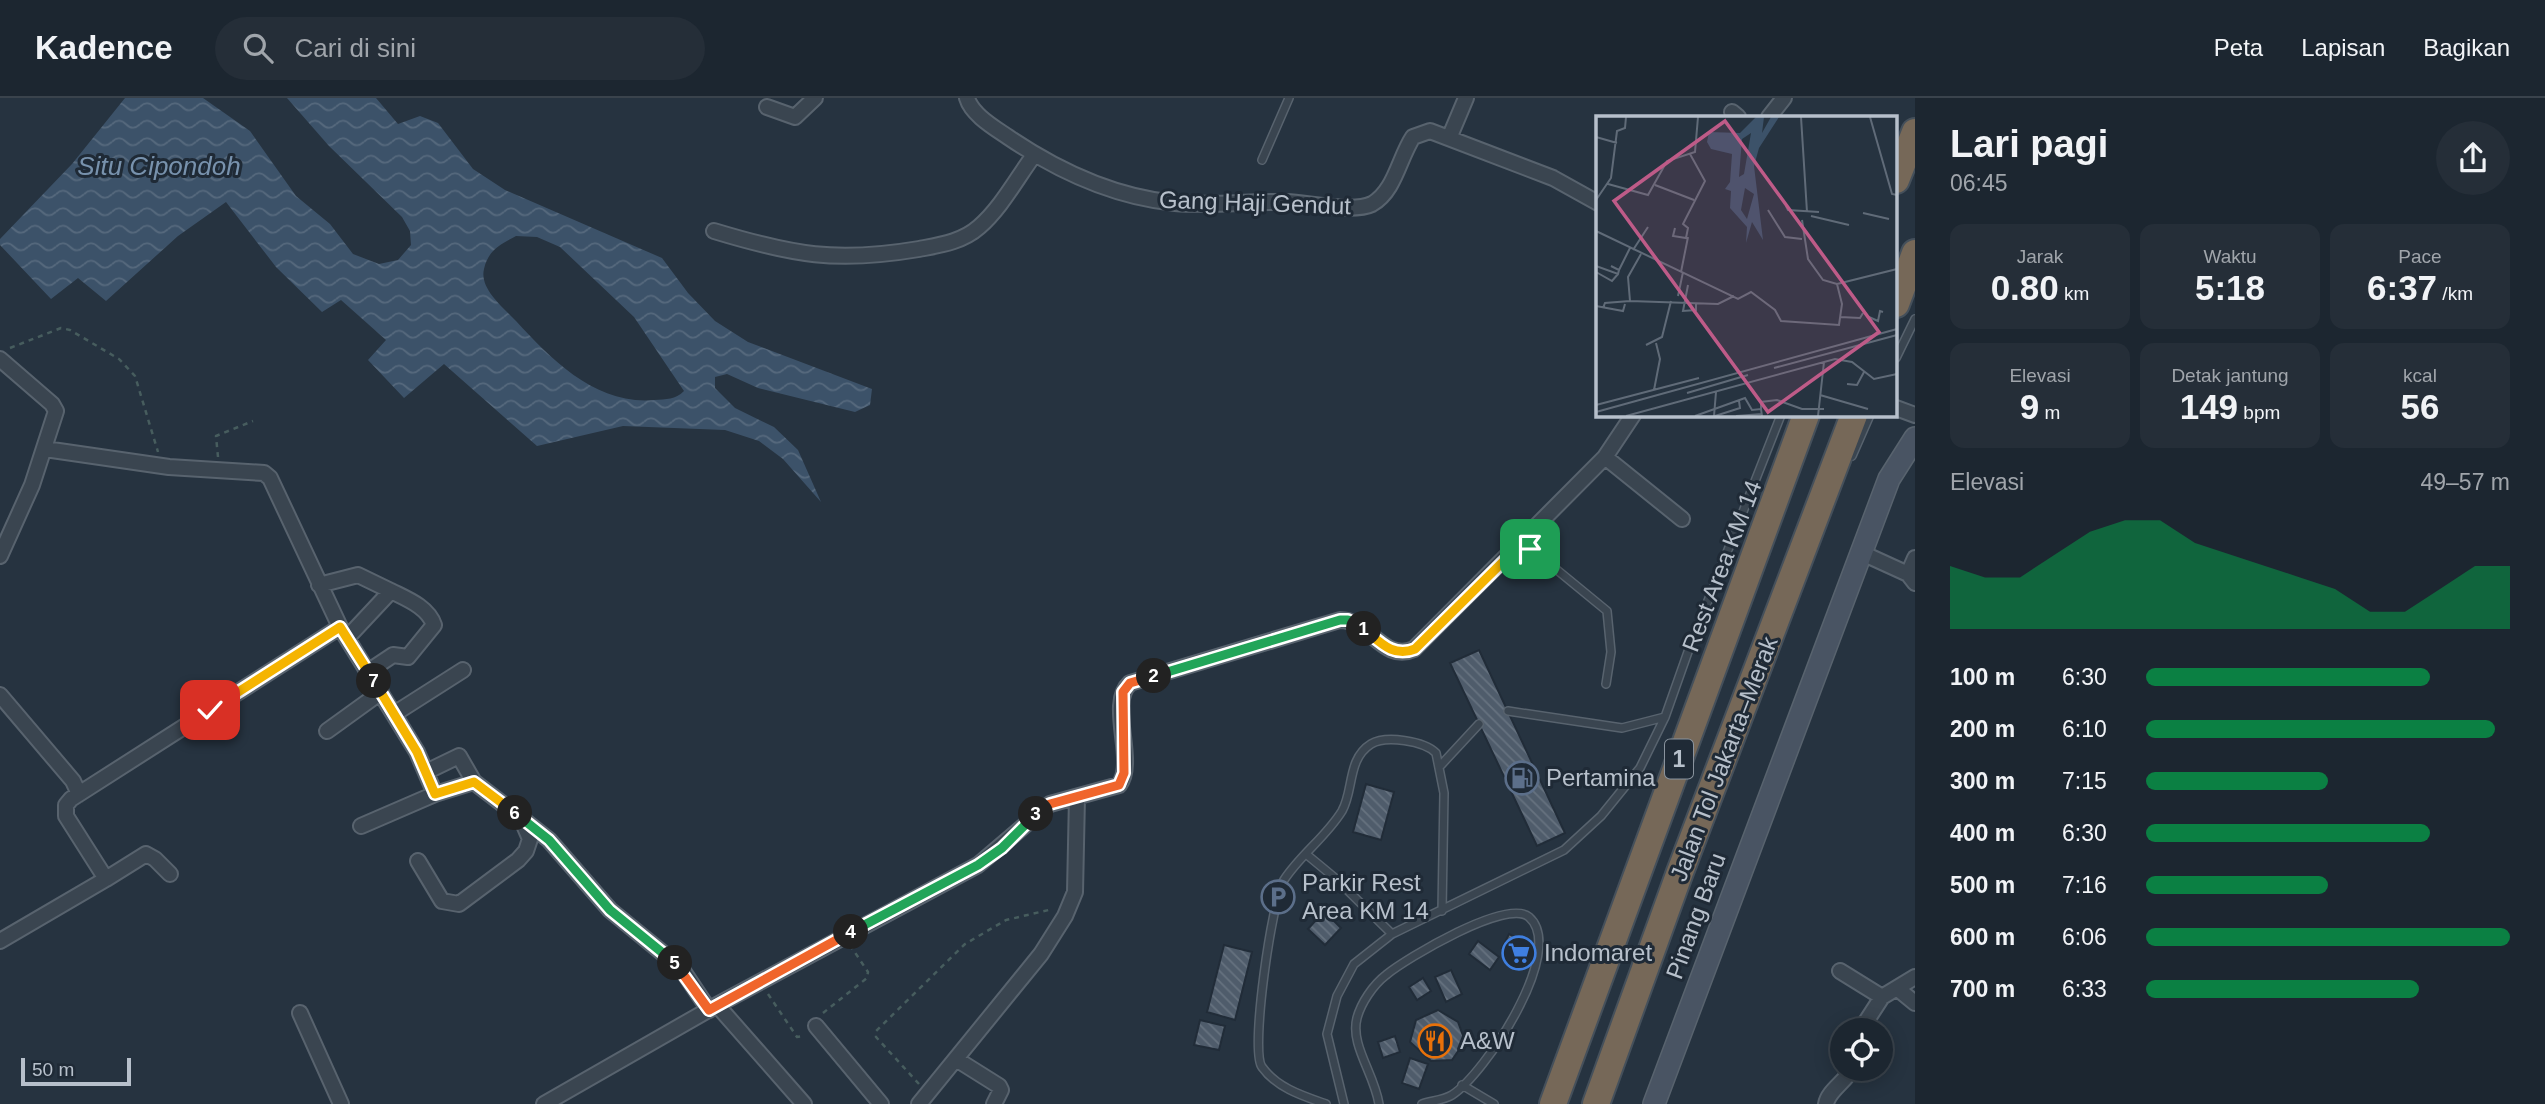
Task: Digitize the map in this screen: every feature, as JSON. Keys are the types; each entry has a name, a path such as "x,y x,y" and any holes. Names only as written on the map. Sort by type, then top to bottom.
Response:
{"highway":[{"path":"1898,175 1915,132"},
{"path":"1898,299 1915,253"},
{"name":"Jalan Tol Jakarta–Merak","path":"1553,1104 1806,416"},
{"name":"Jalan Tol Jakarta–Merak","path":"1596,1104 1679,872 1854,416"}],"main road":[{"name":"Pinang Baru","path":"1654,1104 1889,480 1915,438"}],"street":[{"path":"767,107 795,117 815,98"},
{"path":"1466,98 1450,136 1553,178 1596,202"},
{"path":"1770,116 1784,98"},
{"name":"Gang Haji Gendut","path":"965,99 995,128 1034,155 1093,183 1139,197 1174,203 1263,201 1355,208 1365,206 1381,197 1413,137 1430,131 1450,136"},
{"path":"714,231 779,251 828,257 871,256 945,244 964,237 987,219 1034,155"},
{"path":"0,359 52,404 56,411 45,449 0,556"},
{"path":"1898,409 1915,415"},
{"path":"544,1104 760,982 978,865 1002,848 1039,811 1077,797 1114,789 1123,780 1122,697 1126,687 1138,680 1223,657 1340,620 1357,624 1393,651 1403,654 1431,635 1605,457 1632,416"},
{"path":"45,449 162,466 264,473 270,478 343,632 394,714 435,794"},
{"path":"1605,457 1682,519"},
{"path":"1862,553 1911,578 1915,558"},
{"path":"319,585 358,575 424,610 434,625 408,657 393,655 369,671"},
{"path":"106,879 66,816 66,805 79,794 343,632 391,591"},
{"path":"394,714 463,670"},
{"path":"327,732 380,692"},
{"path":"0,695 73,781 79,794"},
{"path":"426,772 460,756 474,782 549,840 610,910 681,968 713,1008 804,1104"},
{"path":"361,826 435,794 474,782"},
{"path":"924,1099 1041,954 1070,905 1077,869 1077,797"},
{"path":"418,861 442,901 458,904 526,851 530,839 521,818"},
{"path":"0,941 146,855 155,859 170,874"},
{"path":"1840,971 1882,997"},
{"path":"1868,1018 1882,997 1915,977"},
{"path":"1898,989 1915,1003"},
{"path":"300,1013 341,1104"},
{"path":"817,1026 881,1104"},
{"path":"956,1059 999,1086 1000,1094 994,1104"},
{"path":"1826,1104 1828,1095 1844,1081"}],"lane":[{"path":"1262,160 1289,98"},
{"path":"1898,354 1915,320"},
{"name":"Rest Area KM 14","path":"1344,1104 1329,1051 1330,1016 1344,979 1354,964 1392,934 1564,850 1579,838 1640,768 1665,718 1781,416"},
{"path":"1847,466 1870,416"},
{"path":"1768,645 1830,504"},
{"path":"1523,542 1607,611 1611,652 1606,684"},
{"path":"1507,711 1622,728 1665,718"},
{"path":"1441,765 1479,724"},
{"path":"1326,1104 1295,1093 1279,1083 1261,1066 1258,1052 1265,969 1279,890 1335,822 1346,804 1353,769 1360,755 1370,745 1386,739 1434,751 1441,765 1444,793 1442,911"},
{"path":"1306,854 1335,878 1392,934"},
{"path":"1379,1104 1371,1071 1354,1035 1357,1017 1367,996 1385,975 1501,913 1518,911 1530,917 1539,932 1540,953 1508,1027 1484,1065 1462,1086 1451,1095 1422,1104"},
{"path":"1462,1086 1494,1104"}],"path":[{"path":"0,352 61,328 70,330 119,359 135,376 162,466"},
{"path":"219,471 216,436 253,421"},
{"path":"924,1099 876,1037 876,1031 965,944 1006,920 1070,905"},
{"path":"760,982 797,1037 802,1038 817,1026 818,1017 867,978 868,972 844,936"}],"water":[{"name":"Situ Cipondoh","path":"125,98 203,98 250,131 296,196 330,224 353,254 379,264 398,260 411,245 410,231 402,217 329,146 287,98 376,98 398,124 420,116 438,123 473,169 505,190 662,258 688,293 715,321 748,342 872,389 870,405 855,412 758,388 727,374 715,377 715,388 735,408 774,427 798,450 821,502 783,459 759,441 725,430 623,426 537,446 444,364 404,398 368,360 386,340 341,300 322,312 276,267 226,202 178,236 106,301 78,278 51,299 0,245 0,239 72,164","holes":["516,236 537,237 560,247 634,317 684,391 670,399 633,400 595,388 561,365 499,304 485,284 483,276 486,262 500,245"]}],"building":[{"name":"Pertamina","path":"1479,650 1565,833 1537,846 1450,663"},
{"path":"1366,784 1394,792 1381,840 1353,832"},
{"path":"1324,911 1341,928 1325,945 1308,929"},
{"path":"1509,934 1531,945 1524,959 1502,948"},
{"path":"1478,941 1499,957 1490,970 1469,954"},
{"path":"1224,945 1252,952 1235,1020 1207,1012"},
{"path":"1451,970 1462,994 1446,1002 1435,977"},
{"path":"1423,978 1431,991 1417,1000 1409,987"},
{"path":"1438,1010 1458,1022 1465,1041 1452,1060 1431,1061 1410,1042 1416,1020"},
{"path":"1200,1020 1225,1026 1219,1050 1194,1045"},
{"path":"1395,1036 1400,1052 1383,1058 1378,1042"},
{"path":"1410,1058 1428,1064 1419,1089 1402,1083"}],"place":[{"name":"Pertamina","path":"1522,778"},
{"name":"Parkir Rest Area KM 14","path":"1278,897"},
{"name":"Indomaret","path":"1519,953"},
{"name":"A&W","path":"1435,1041"}],"route":[{"path":"210,710 340,627 417,752 435,794 474,782 549,840 610,910 681,968 709,1010 978,865 1002,848 1028,821 1050,804 1114,789 1123,780 1122,697 1130,683 1340,620 1357,624 1383,645 1403,654 1415,649 1431,635 1523,542 1530,549"}]}
